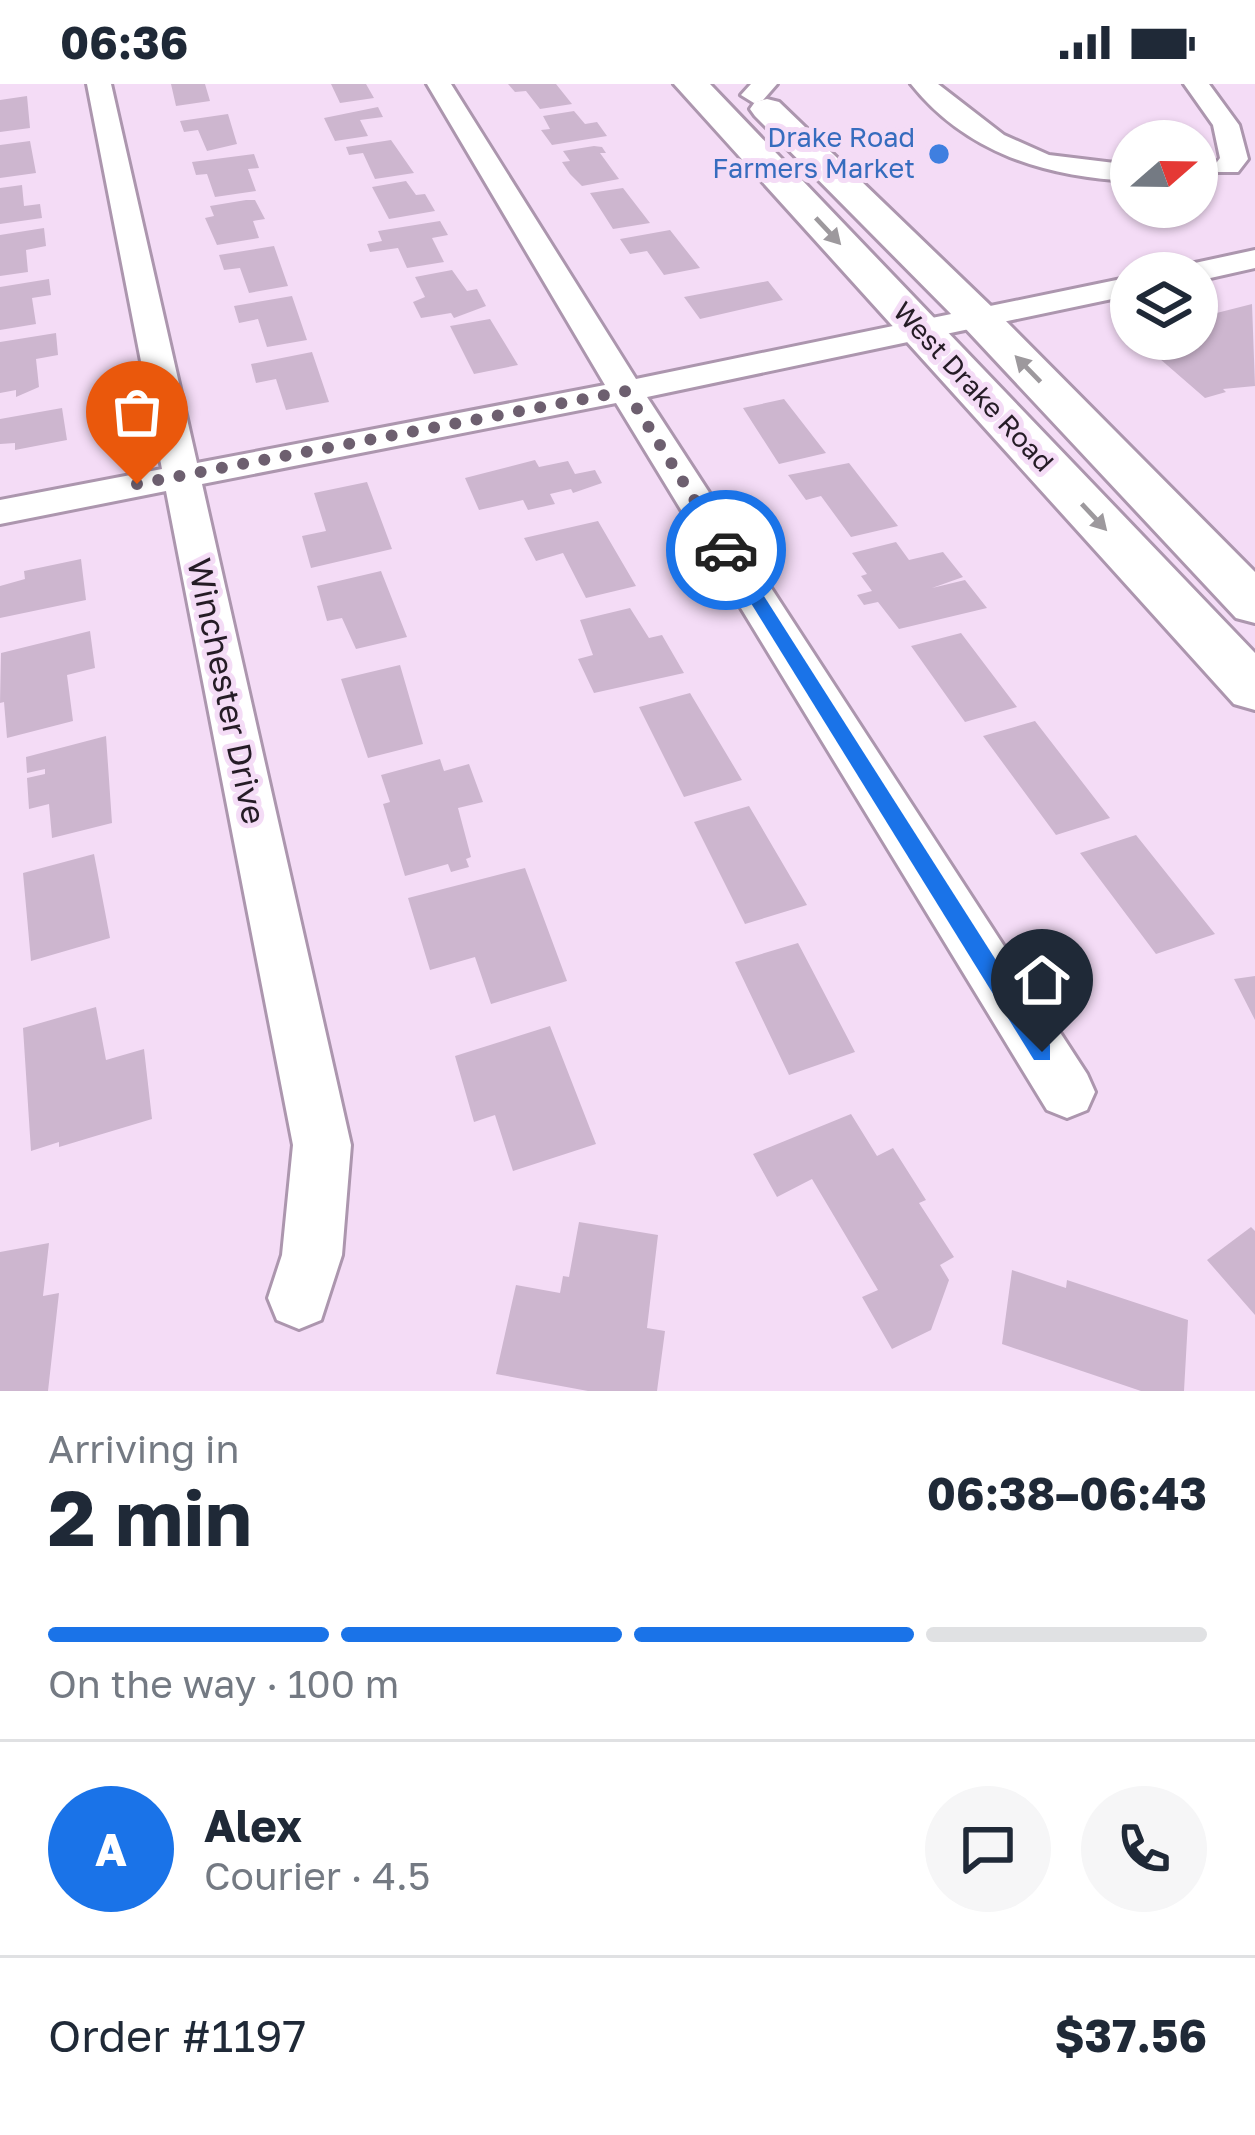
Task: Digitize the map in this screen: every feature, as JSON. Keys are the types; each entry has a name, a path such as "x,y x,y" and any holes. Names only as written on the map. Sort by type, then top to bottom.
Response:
{"main road":[{"name":"West Drake Road","path":"691,84 1255,689"},
{"name":"West Drake Road","path":"754,88 1255,605"}],"street":[{"name":"Winchester Drive","path":"99,84 322,1145 312,1255 299,1298"},
{"path":"439,84 626,391 1067,1092"},
{"path":"923,84 1001,149 1052,167 1110,171"},
{"path":"1196,84 1226,125 1234,159 1255,182"},
{"path":"1218,267 1255,259"},
{"path":"0,512 626,391 1110,290"}],"building":[{"path":"171,84 205,84 210,101 176,106"},
{"path":"331,84 366,84 374,98 340,103"},
{"path":"508,84 556,84 572,104 540,109 526,91 515,92"},
{"path":"27,96 30,128 0,132 0,100"},
{"path":"378,107 383,117 360,120 368,136 335,141 324,118"},
{"path":"574,111 585,124 597,122 607,136 552,145 541,130 550,129 543,116"},
{"path":"228,114 237,144 207,151 198,130 184,132 180,121"},
{"path":"391,140 414,173 375,179 363,153 349,155 346,147"},
{"path":"30,141 36,173 0,178 0,145"},
{"path":"602,147 606,153 600,153 619,179 582,186 562,162 570,161 563,151"},
{"path":"254,154 259,168 248,169 256,191 215,197 207,174 196,175 192,162"},
{"path":"406,181 416,195 425,194 435,211 389,219 372,187"},
{"path":"22,185 24,206 40,204 42,218 0,224 0,188"},
{"path":"623,188 650,223 613,229 590,193"},
{"path":"255,200 265,219 253,221 259,238 217,245 205,218 214,216 210,206"},
{"path":"440,221 448,235 432,238 444,262 407,268 398,248 370,252 367,244 382,241 378,231"},
{"path":"44,228 46,246 26,250 28,272 0,276 0,235"},
{"path":"670,230 700,268 664,275 647,251 630,254 620,239"},
{"path":"274,246 288,286 249,293 240,268 224,270 219,255"},
{"path":"452,270 467,291 477,289 486,306 454,318 451,313 421,318 413,302 425,297 415,277"},
{"path":"49,279 51,295 32,298 36,324 0,330 0,287"},
{"path":"768,281 783,300 700,319 684,297"},
{"path":"292,296 307,340 267,347 258,319 239,323 234,306"},
{"path":"1252,304 1255,386 1223,389 1226,392 1205,398 1161,360 1218,360 1218,313"},
{"path":"490,319 518,365 474,374 450,326"},
{"path":"56,333 58,355 36,359 39,387 16,397 16,390 0,393 0,342"},
{"path":"312,352 329,402 286,410 276,379 256,383 251,364"},
{"path":"784,399 826,453 779,464 743,408"},
{"path":"62,408 67,440 15,450 15,443 0,444 0,419"},
{"path":"535,460 539,467 568,461 575,474 595,470 602,483 573,493 571,489 550,494 555,504 528,510 523,500 479,510 465,478"},
{"path":"849,463 898,526 851,537 821,496 806,500 788,475"},
{"path":"367,482 392,549 311,568 302,536 326,531 314,493"},
{"path":"598,521 636,586 586,598 563,553 536,561 524,538"},
{"path":"896,542 909,560 943,552 963,577 932,588 965,580 987,608 899,629 878,602 864,605 857,595 872,591 852,553"},
{"path":"81,559 86,600 0,618 0,586 25,579 24,571"},
{"path":"381,571 407,637 356,649 342,618 327,621 317,586"},
{"path":"630,608 649,638 662,635 684,673 594,693 578,659 593,655 580,620"},
{"path":"90,631 95,668 67,675 73,721 7,738 4,702 0,703 1,653"},
{"path":"961,633 1017,707 965,722 911,646"},
{"path":"400,665 423,744 368,758 341,679"},
{"path":"690,693 742,780 684,797 639,707"},
{"path":"1035,721 1110,818 1056,835 983,736"},
{"path":"106,736 112,823 52,838 49,804 29,809 27,778 45,774 45,769 27,773 26,757"},
{"path":"440,759 444,771 469,764 483,802 458,808 471,857 466,859 469,867 451,872 448,864 405,876 383,804 390,802 381,775"},
{"path":"749,806 807,905 745,924 694,822"},
{"path":"1136,835 1215,934 1156,954 1080,853"},
{"path":"94,854 110,938 31,961 23,873"},
{"path":"525,868 567,981 491,1004 475,957 430,970 408,898"},
{"path":"798,943 855,1052 789,1075 735,962"},
{"path":"1255,976 1255,1020 1234,979"},
{"path":"96,1007 106,1060 144,1049 152,1119 31,1151 23,1028"},
{"path":"550,1026 596,1144 513,1171 495,1115 474,1122 455,1056"},
{"path":"851,1114 877,1156 893,1148 926,1200 919,1203 954,1257 940,1265 949,1280 931,1330 892,1349 862,1297 878,1290 812,1179 777,1197 753,1154"},
{"path":"579,1222 658,1235 647,1328 665,1331 657,1391 588,1391 496,1374 516,1285 560,1293 563,1276 569,1277"},
{"path":"1251,1227 1255,1231 1255,1315 1207,1260"},
{"path":"49,1243 43,1296 59,1293 48,1391 0,1391 0,1252"},
{"path":"1012,1270 1066,1288 1067,1280 1188,1320 1184,1391 1141,1391 1002,1344"}],"way so far":[{"path":"137,484 626,391 726,550"}],"place":[{"name":"Drake Road Farmers Market","path":"939,154"}],"route":[{"path":"726,550 1042,1052"}]}
